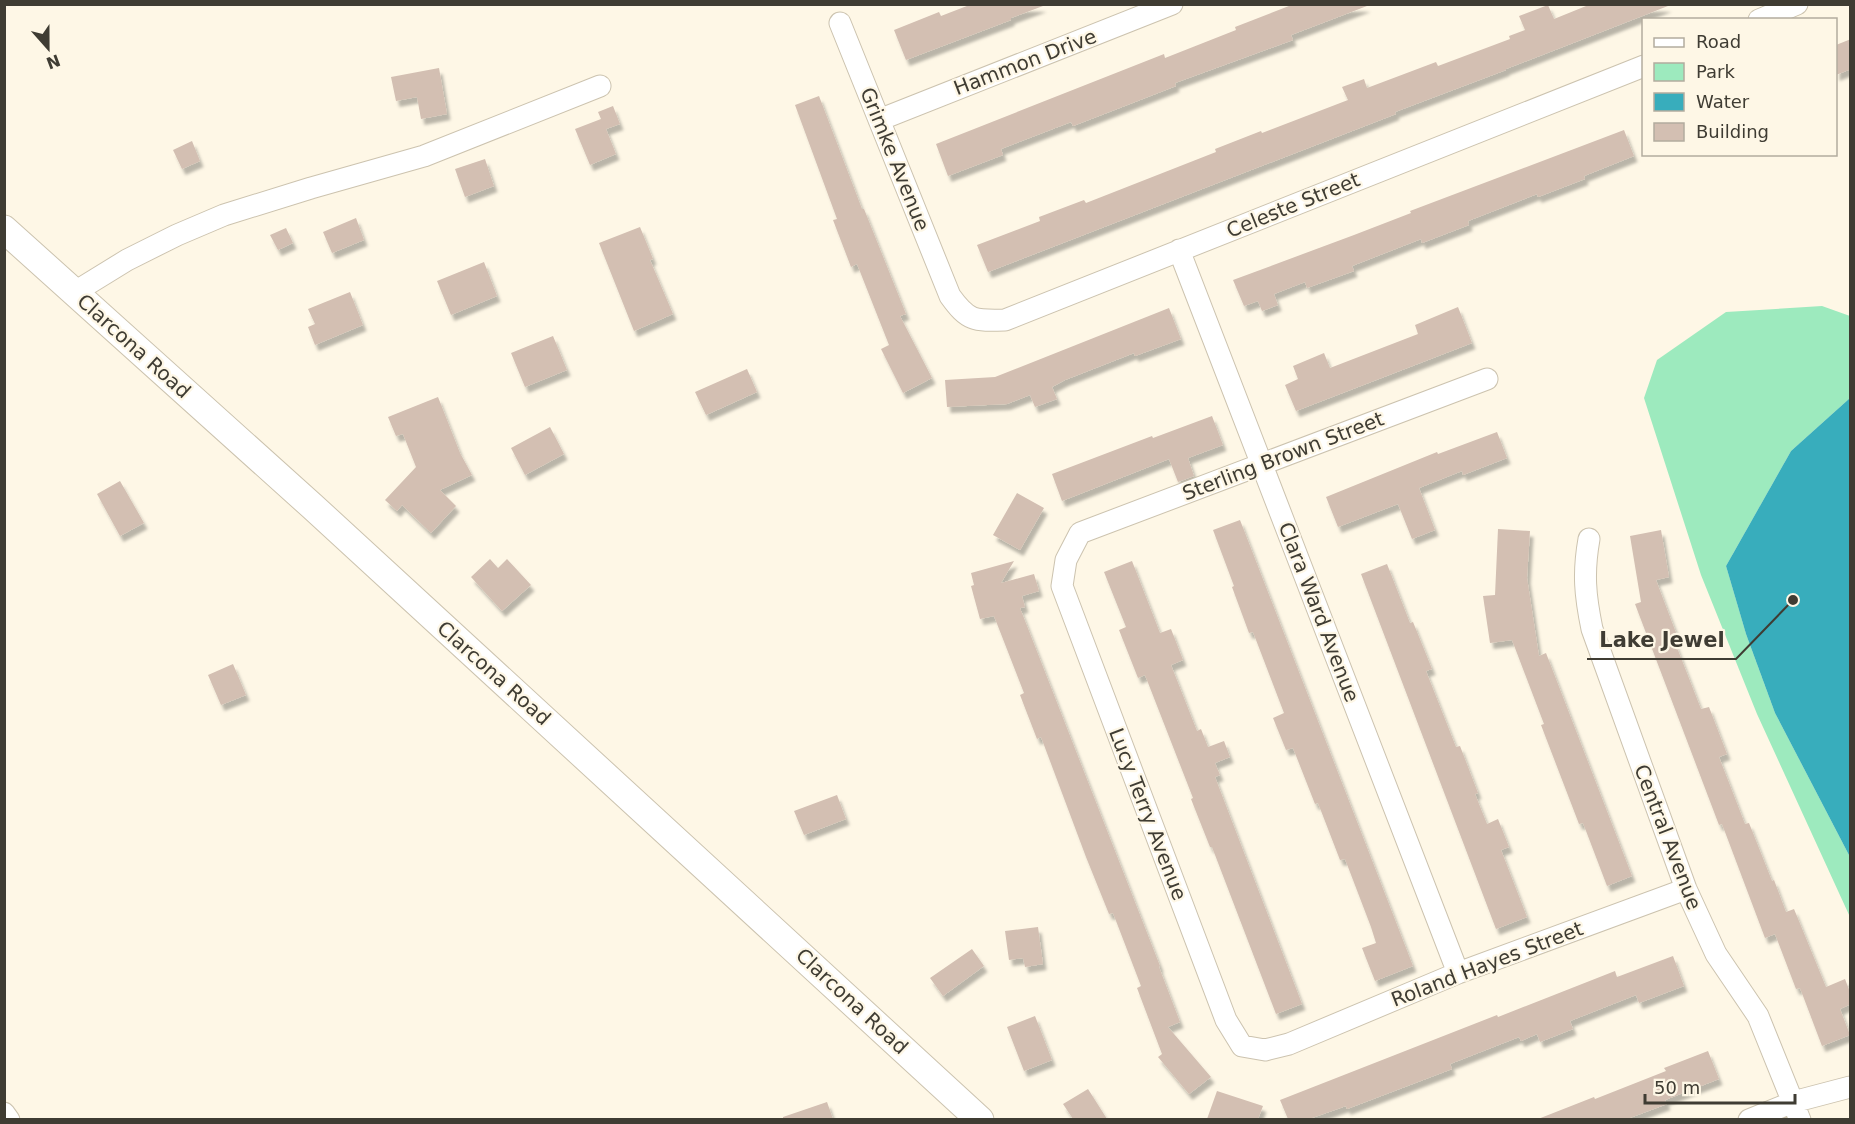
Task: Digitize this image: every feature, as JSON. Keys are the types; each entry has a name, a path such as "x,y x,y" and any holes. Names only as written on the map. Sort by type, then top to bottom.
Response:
{"main road":[{"name":"Clarcona Road","path":"4,229 630,797 980,1119"}],"street":[{"name":"Hammon Drive","path":"879,120 1172,4"},
{"path":"1764,18 1797,4"},
{"name":"Grimke Avenue","path":"840,23 950,296"},
{"name":"Celeste Street","path":"950,296 962,313 981,321 1005,320 1642,67"},
{"path":"75,292 127,260 224,215 424,156 600,86"},
{"name":"Clara Ward Avenue","path":"1179,250 1458,973"},
{"name":"Sterling Brown Street","path":"1080,534 1487,379"},
{"name":"Lucy Terry Avenue","path":"1080,534 1066,560 1062,586 1226,1020 1242,1046 1265,1050 1289,1044"},
{"name":"Central Avenue","path":"1589,538 1584,569 1586,599 1592,629 1686,889 1716,954 1758,1016 1796,1111"},
{"name":"Roland Hayes Street","path":"1289,1044 1458,973 1686,889"},
{"path":"1749,1119 1796,1111 1851,1087"},
{"path":"4,1113 9,1119"}],"green space":[{"path":"1822,306 1850,316 1850,398 1791,451 1726,566 1746,634 1775,713 1850,857 1850,917 1757,714 1701,575 1644,398 1657,360 1726,312"}],"water":[{"path":"1850,398 1850,857 1775,713 1746,634 1726,566 1791,451"}],"building":[{"path":"972,4 1043,6 906,60 894,30 939,12 941,16"},
{"path":"1294,4 1367,6 1291,35 1293,40 1175,83 1176,86 1073,126 1071,122 1001,149 1003,155 948,176 936,144 1164,54 1165,58"},
{"path":"1591,4 1668,6 988,272 977,245 1040,221 1039,217 1084,200 1086,203 1216,152 1215,149 1348,100 1342,87 1364,79 1367,88 1436,62 1438,66 1510,39 1509,36 1525,30 1519,16 1548,5 1554,19"},
{"path":"1851,39 1851,69 1837,75 1837,45"},
{"path":"439,68 447,114 421,119 417,97 396,101 391,77"},
{"path":"819,96 862,209 864,209 906,314 900,316 932,378 903,393 881,349 889,345 857,264 851,267 833,220 837,219 795,105"},
{"path":"613,106 620,124 606,129 616,154 590,165 575,129 601,119 598,112"},
{"path":"1624,130 1634,156 1584,176 1585,179 1538,197 1537,194 1468,221 1469,225 1422,243 1421,239 1352,266 1354,271 1307,288 1305,282 1274,294 1278,305 1262,311 1258,301 1244,306 1233,280 1354,235 1411,213 1410,211"},
{"path":"192,141 200,161 182,169 173,150"},
{"path":"485,159 494,186 465,197 455,169"},
{"path":"356,218 364,240 332,253 323,232"},
{"path":"640,227 653,259 650,260 673,314 634,331 599,243"},
{"path":"286,228 293,243 278,250 270,235"},
{"path":"484,262 497,296 451,315 437,281"},
{"path":"350,292 363,325 315,345 308,327 315,324 308,309"},
{"path":"1458,307 1472,343 1296,411 1285,385 1298,379 1293,366 1324,353 1330,368 1418,334 1415,325"},
{"path":"1169,308 1181,339 1135,356 1134,353 1065,380 1052,387 1057,399 1035,407 1030,395 1007,404 947,407 945,380 995,377"},
{"path":"553,336 567,370 525,387 511,353"},
{"path":"747,369 757,392 706,415 695,392"},
{"path":"438,397 460,453 472,475 440,490 456,506 431,533 402,505 397,511 385,500 416,467 403,434 396,436 388,417"},
{"path":"1212,416 1223,445 1188,458 1194,476 1178,482 1169,459 1062,501 1052,474"},
{"path":"550,427 564,454 525,475 511,448"},
{"path":"1497,432 1507,458 1463,475 1462,471 1419,488 1435,530 1412,539 1398,504 1338,527 1326,497 1437,452 1438,454"},
{"path":"120,481 144,523 120,536 97,494"},
{"path":"1017,493 1044,508 1020,550 993,535"},
{"path":"1240,520 1413,966 1375,981 1362,948 1376,943 1371,927 1345,859 1340,860 1293,748 1286,750 1273,718 1284,713 1253,632 1249,633 1213,530"},
{"path":"1498,529 1530,531 1527,578 1539,656 1546,653 1632,876 1607,886 1583,823 1579,824 1541,725 1544,724 1512,640 1490,643 1483,596 1495,595"},
{"path":"1661,530 1669,577 1656,580 1678,638 1674,640 1701,709 1709,707 1727,754 1719,757 1745,824 1749,823 1786,912 1794,909 1826,987 1845,979 1851,995 1851,1004 1840,1009 1850,1035 1822,1046 1800,988 1796,989 1775,934 1765,938 1722,824 1719,825 1635,604 1641,602 1630,536"},
{"path":"490,559 498,568 507,559 531,585 502,611 471,577"},
{"path":"1014,561 1001,583 1034,574 1039,591 1022,596 1025,607 1020,608 1180,1022 1168,1027 1211,1077 1189,1094 1158,1057 1162,1054 1137,988 1141,986 1113,913 1109,914 1086,857 1041,737 1037,739 1020,695 1024,693 994,616 980,619 971,586 974,585 971,573"},
{"path":"1132,561 1160,633 1171,629 1183,660 1171,665 1197,731 1201,729 1208,747 1224,741 1230,757 1215,763 1220,775 1215,777 1302,1004 1276,1014 1145,675 1138,678 1119,630 1126,627 1104,572"},
{"path":"1387,564 1410,623 1413,622 1432,669 1426,671 1456,747 1460,746 1487,824 1498,819 1509,847 1501,850 1527,917 1496,929 1361,574"},
{"path":"233,664 246,695 221,705 208,675"},
{"path":"837,795 846,819 804,835 794,811"},
{"path":"1038,927 1043,964 1025,967 1023,958 1009,960 1005,931"},
{"path":"972,949 984,966 943,996 930,978"},
{"path":"1673,956 1684,986 1639,1003 1636,995 1570,1021 1573,1029 1540,1042 1537,1034 1521,1041 1519,1037 1450,1064 1452,1069 1347,1109 1346,1106 1309,1119 1288,1119 1280,1100 1615,971 1617,977"},
{"path":"1035,1016 1052,1060 1024,1071 1007,1027"},
{"path":"1708,1051 1719,1079 1665,1100 1667,1104 1627,1119 1538,1119 1666,1071 1664,1068"},
{"path":"1088,1089 1107,1119 1073,1119 1063,1104"},
{"path":"1217,1091 1263,1106 1258,1119 1207,1119"},
{"path":"827,1102 833,1119 783,1119 783,1117"}],"place":[{"name":"Lake Jewel","path":"1793,600"}]}
